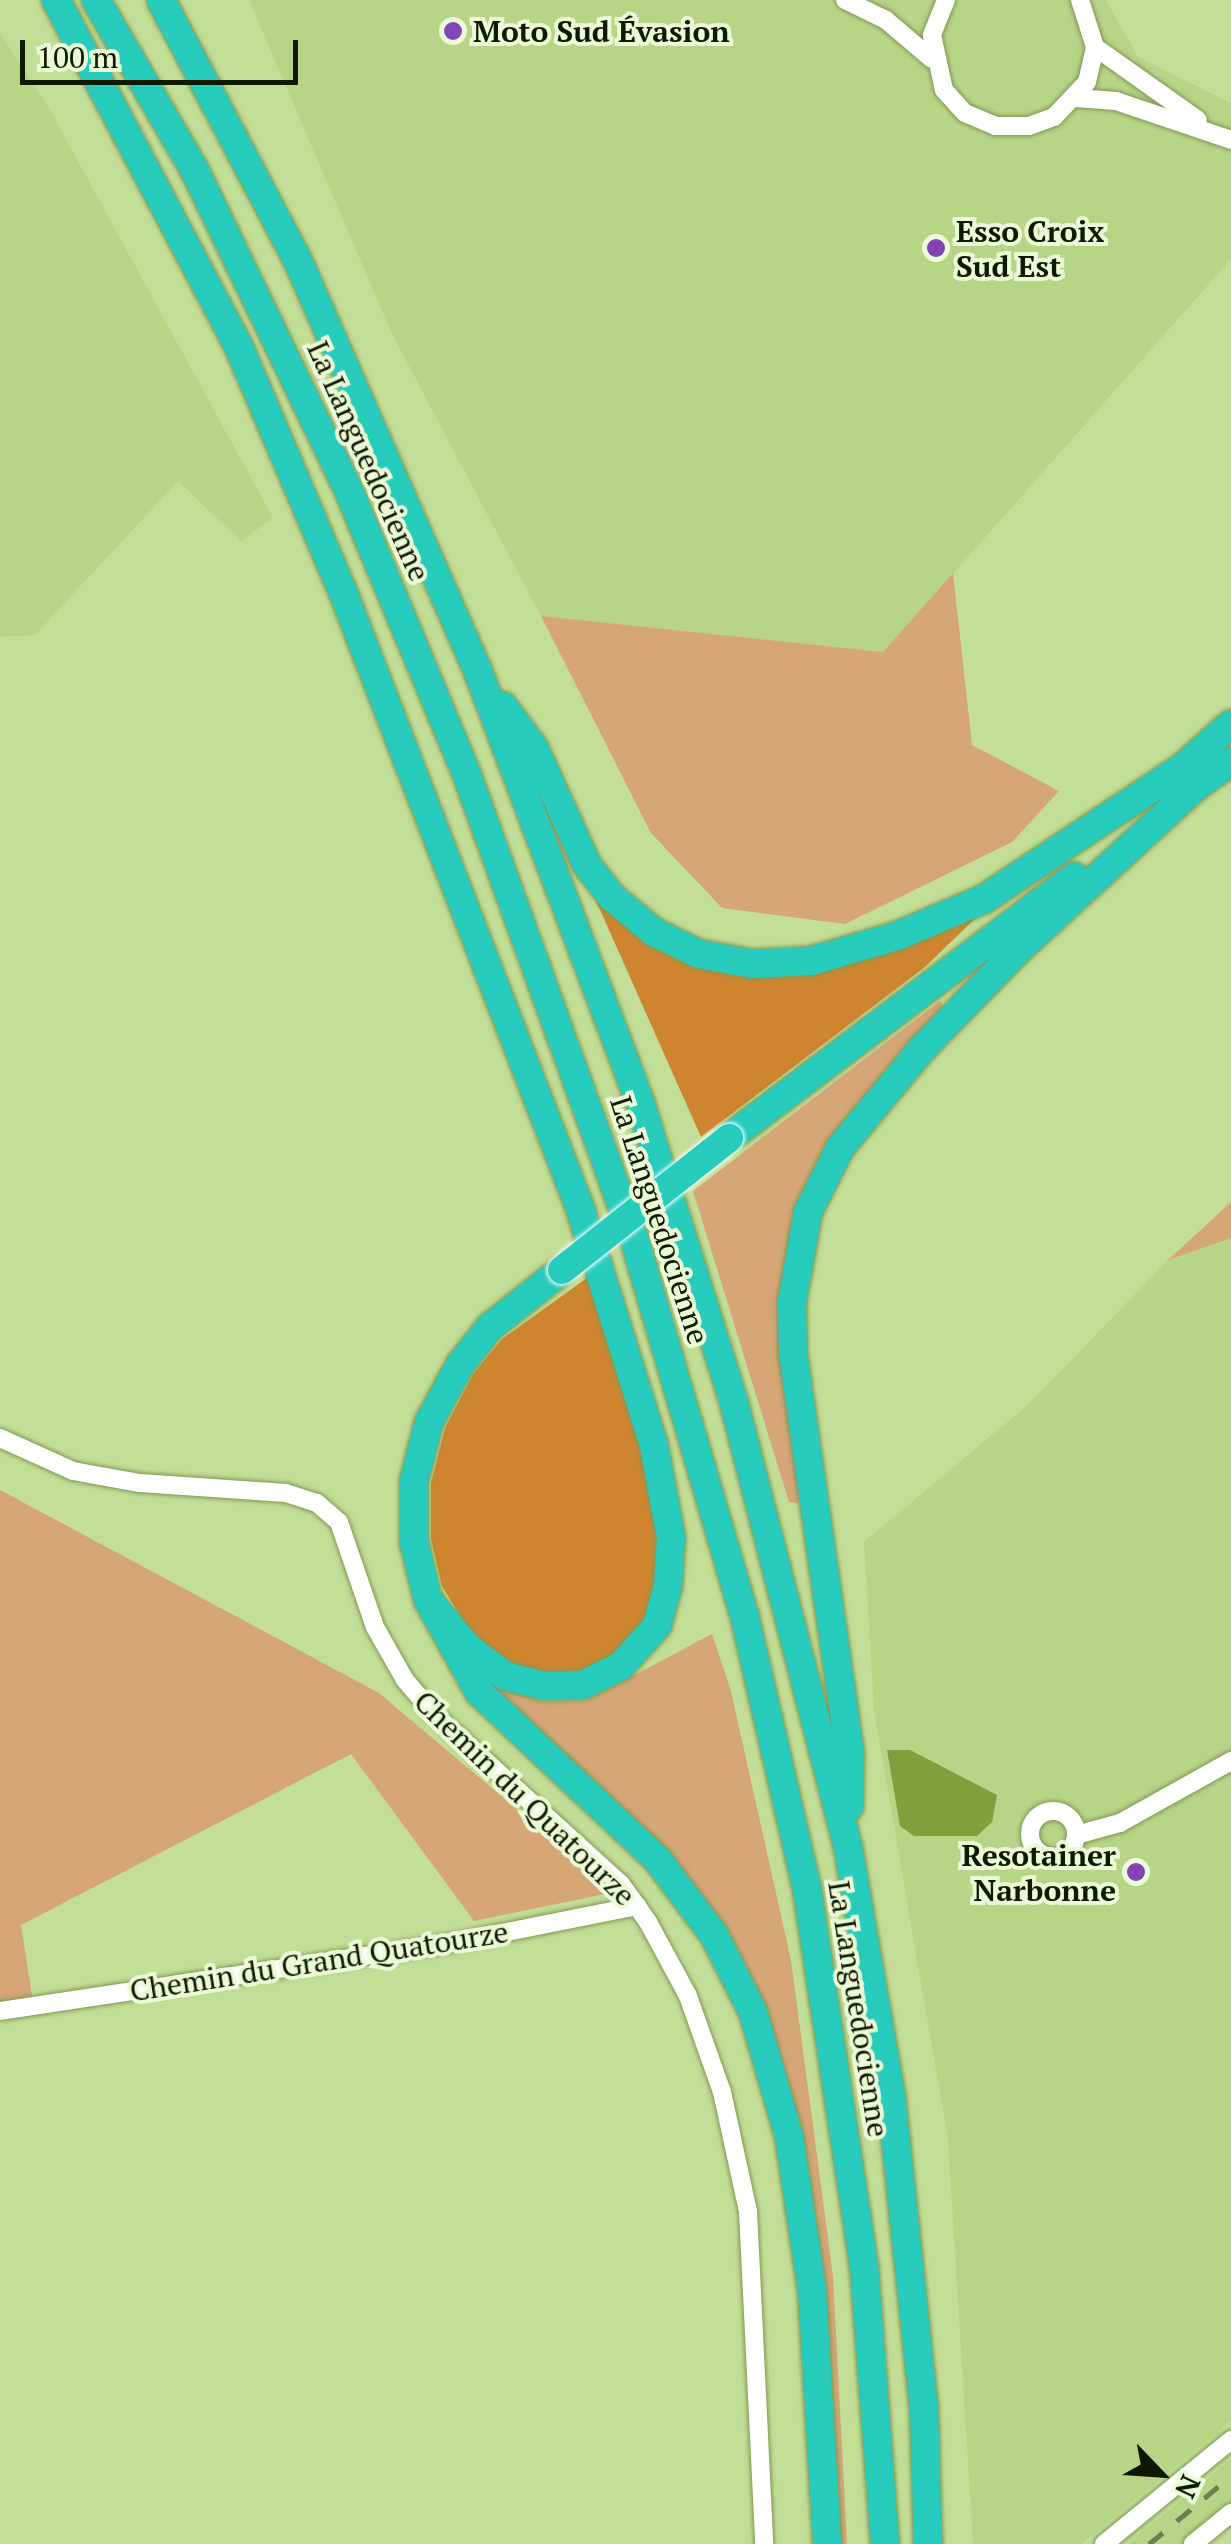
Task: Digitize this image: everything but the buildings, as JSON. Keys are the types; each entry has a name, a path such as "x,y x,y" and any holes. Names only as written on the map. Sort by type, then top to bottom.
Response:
{"highway":[{"path":"56,0 238,345 346,600 580,1208 654,1446 671,1538 668,1586 657,1626 621,1666 583,1685 545,1686 505,1676 467,1647 428,1600"},
{"name":"La Languedocienne","path":"96,0 194,169 348,489 467,775 634,1238 745,1618 807,1889 864,2264 885,2544"},
{"name":"La Languedocienne","path":"161,0 298,261 478,671 548,849 676,1215 795,1622 848,1847 910,2255 928,2544"},
{"path":"478,671 534,748 587,865 612,897 654,932 698,954 753,964 812,961 898,936 984,899 1193,774 1231,762"},
{"path":"848,1847 850,1754 793,1354 792,1302 808,1212 840,1148 921,1050 1193,774 1231,724"},
{"path":"828,2544 812,2289 789,2136 752,2012 714,1934 657,1859 479,1692 428,1600 414,1542 414,1481 430,1422 460,1365 490,1327 729,1138 1010,925 1193,774"}],"street":[{"path":"845,0 886,20 932,59"},
{"path":"946,0 932,35 932,59 944,90 965,113 995,126 1029,126 1076,98 1116,100 1223,136"},
{"path":"1080,0 1095,47 1223,136"},
{"path":"1076,98 1095,47"},
{"name":"Chemin du Quatourze","path":"0,1438 73,1470 140,1483 286,1493 317,1503 340,1522 375,1627 405,1680 637,1906 688,1996 722,2092 748,2211 764,2544"},
{"path":"1076,1834 1120,1823 1231,1761"},
{"name":"Chemin du Grand Quatourze","path":"0,2010 457,1942 637,1906"},
{"path":"1104,2544 1231,2440"},
{"path":"1194,2544 1231,2513"}],"shaded area":[{"path":"249,0 1106,0 1138,57 1231,103 1231,259 884,652 541,616 391,332"},
{"path":"0,33 49,108 273,518 241,541 178,481 35,635 0,637"},
{"path":"953,573 972,745 1059,791 1012,842 845,924 722,908 651,833 541,616 883,652"},
{"path":"589,885 752,973 980,914 925,967 701,1137"},
{"path":"940,1001 943,1006 833,1143 785,1354 799,1504 789,1502 693,1191"},
{"path":"1231,1202 1231,1238 1168,1260"},
{"path":"1224,1237 1231,1238 1231,2421 1081,2544 973,2544 948,2140 874,1710 864,1542 1030,1403 1168,1260"},
{"path":"587,1278 643,1449 660,1539 657,1584 647,1621 615,1657 580,1674 546,1675 510,1666 474,1639 442,1586 431,1540 431,1483 445,1428 473,1374 502,1339"},
{"path":"0,1490 379,1693 615,1892 474,1921 351,1754 21,1925 33,2001 0,2005"},
{"path":"712,1634 731,1691 791,1960 833,2276 847,2544 837,2544 818,2290 721,1930 475,1676 544,1702 587,1700"},
{"path":"887,1750 910,1750 997,1795 992,1822 977,1836 914,1836 900,1826"},
{"path":"1231,2459 1231,2503 1182,2544 1128,2544"}],"railway":[{"path":"1149,2544 1231,2476"}],"place":[{"name":"Moto Sud Évasion","path":"453,31"},
{"name":"Esso Croix Sud Est","path":"936,248"},
{"name":"Resotainer Narbonne","path":"1136,1872"}]}
